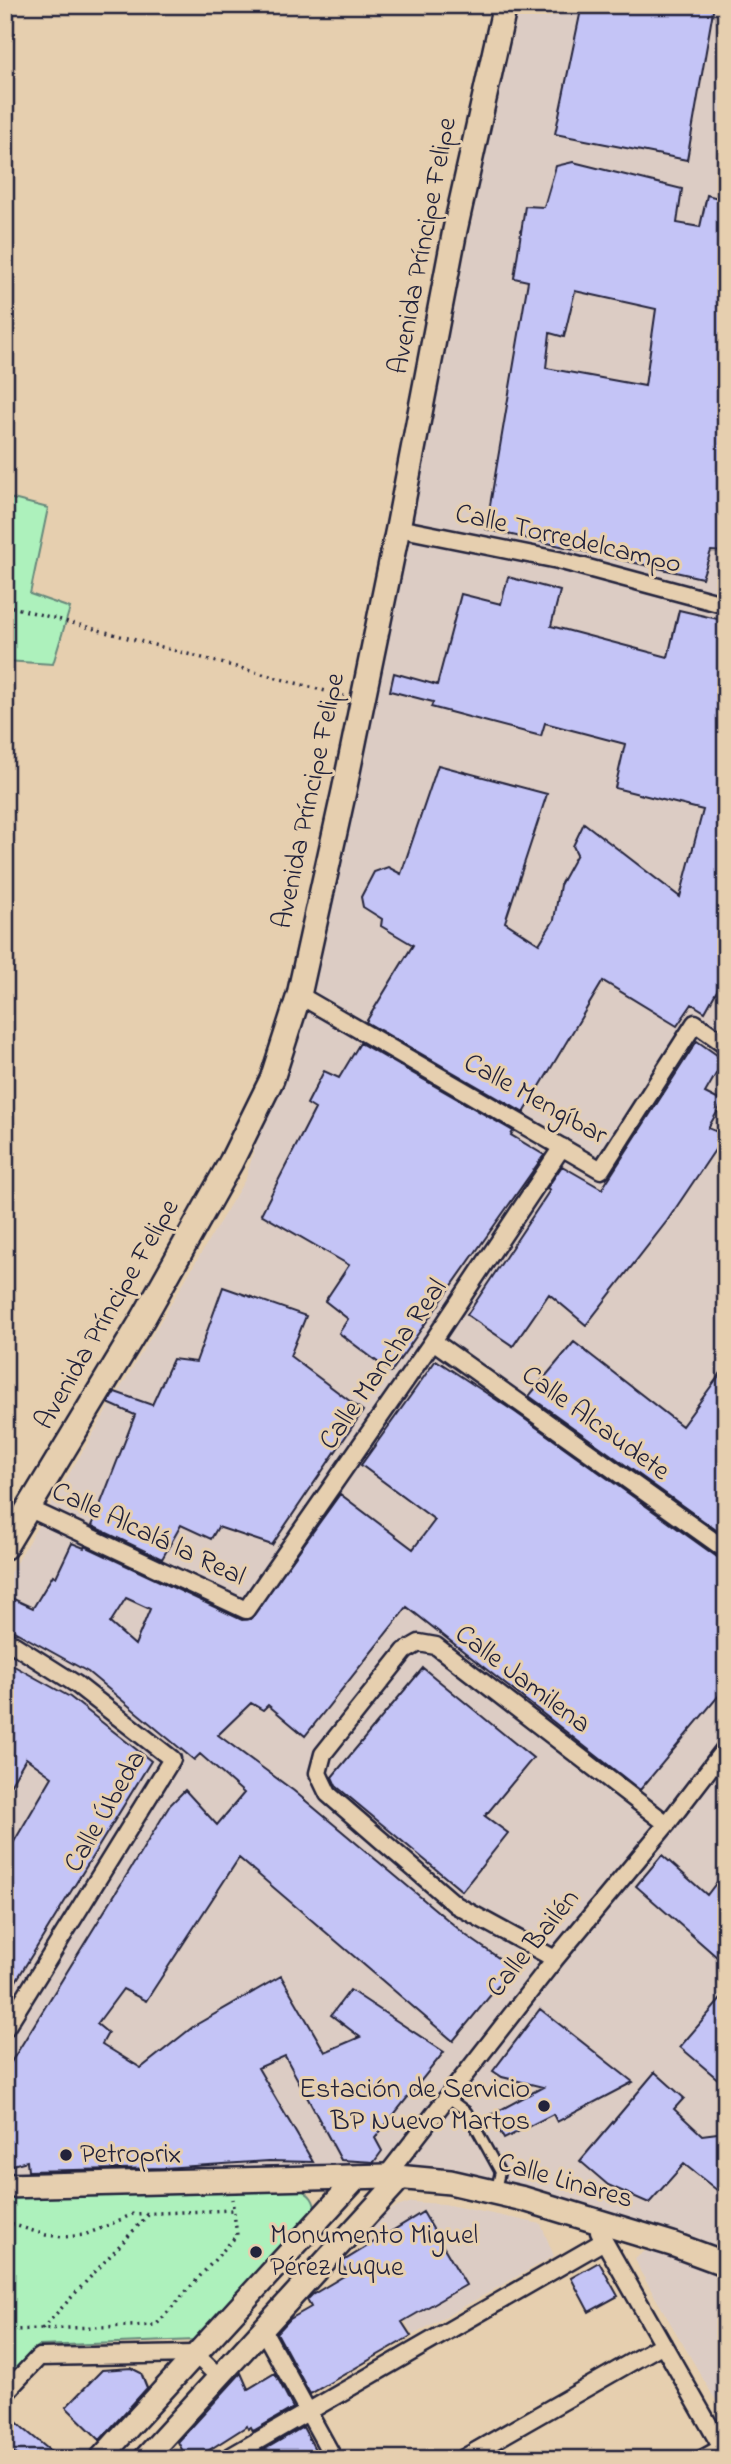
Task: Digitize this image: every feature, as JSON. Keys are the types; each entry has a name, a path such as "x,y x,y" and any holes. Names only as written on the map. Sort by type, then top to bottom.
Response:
{"main road":[{"name":"Avenida Príncipe Felipe","path":"5,1546 144,1317 232,1162 272,1079 299,995 363,701 456,230 505,5"},
{"name":"Calle Linares","path":"5,2186 359,2176 450,2182 592,2219 726,2264"}],"street":[{"name":"Calle Torredelcampo","path":"398,528 558,560 726,605"},
{"name":"Calle Mengíbar","path":"299,995 601,1170 695,1023 726,1045"},
{"name":"Calle Mancha Real","path":"246,1610 433,1341 562,1147"},
{"name":"Calle Alcaudete","path":"433,1341 726,1550"},
{"name":"Calle Alcalá la Real","path":"28,1508 246,1610"},
{"name":"Calle Úbeda","path":"5,1639 76,1684 172,1759 5,2029"},
{"name":"Calle Jamilena","path":"555,1959 456,1905 328,1794 318,1773 323,1755 405,1651 419,1643 436,1646 667,1824"},
{"name":"Calle Bailén","path":"393,2177 447,2097 726,1747"},
{"path":"100,2459 359,2176"},
{"path":"144,2459 393,2177"},
{"path":"592,2219 724,2451 702,2459"},
{"path":"226,2459 604,2241"},
{"path":"262,2328 334,2459"},
{"path":"462,2459 663,2344"},
{"path":"5,2393 39,2357 195,2354 218,2375"}],"lane":[{"path":"447,2097 467,2112 500,2172 495,2192"}],"path":[{"path":"5,605 363,701"},
{"path":"5,2222 47,2235 64,2237 84,2235 133,2214 233,2210 237,2235 156,2325 13,2330 5,2327"},
{"path":"42,2329 149,2214"}],"shaded area":[{"path":"515,5 726,5 726,2418 640,2271 635,2258 647,2250 598,2231 494,2199 431,2188 373,2185 5,2196 5,1581 246,1178 299,995 409,532"},
{"path":"412,2202 444,2204 541,2224 554,2256 413,2335 359,2241 381,2216"}],"green space":[{"path":"5,497 48,508 30,594 70,608 53,664 5,661"},
{"path":"296,2187 312,2198 316,2217 196,2340 39,2346 5,2382 5,2196"}],"building":[{"path":"582,5 714,5 687,160 555,134"},
{"path":"573,162 682,189 677,223 700,227 707,195 726,200 726,552 711,551 702,578 486,529 528,281 514,278 525,206 544,207 556,166","holes":["575,291 656,309 645,386 546,368 550,333 564,337"]},
{"path":"508,577 560,591 551,626 668,657 679,610 726,621 724,978 705,1012 692,1004 677,1026 603,981 524,1113 366,1022 413,945 381,926 382,919 363,907 361,897 374,872 388,867 401,874 438,765 547,794 505,922 539,944 554,920 560,885 577,854 573,846 584,823 680,897 703,810 615,788 625,744 545,723 541,736 431,707 433,702 390,691 394,673 437,685 461,594 501,604"},
{"path":"697,1041 724,1060 705,1093 723,1102 708,1128 725,1135 667,1221 586,1325 549,1294 513,1346 467,1315 550,1190 547,1188 562,1166 602,1189"},
{"path":"360,1043 513,1131 511,1135 544,1155 391,1372 339,1333 348,1319 325,1301 349,1265 261,1214 315,1109 307,1104 324,1071 339,1078"},
{"path":"223,1287 306,1316 290,1356 363,1411 272,1545 218,1527 211,1539 181,1525 162,1559 92,1526 135,1415 108,1403 115,1392 152,1405 173,1359 196,1362"},
{"path":"574,1342 682,1426 726,1366 726,1537 529,1396"},
{"path":"436,1360 515,1412 720,1559 726,1560 726,1687 640,1790 407,1607 305,1736 268,1705 263,1710 251,1703 218,1735 294,1791 467,1936 513,1968 453,2041 239,1858 146,2001 123,1989 97,2024 108,2033 102,2044 141,2068 194,2026 281,1976 325,2052 360,2037 331,2015 350,1990 444,2052 375,2138 382,2151 374,2162 341,2160 285,2056 258,2068 313,2162 269,2161 164,2168 28,2171 27,2161 5,2167 5,2072 170,1805 185,1790 217,1825 244,1793 200,1754 194,1760 88,1672 5,1626 5,1595 33,1608 53,1575 56,1577 72,1543 84,1548 85,1546 242,1620 250,1619 340,1494 413,1549 435,1520 361,1465","holes":["126,1598 150,1609 135,1645 110,1623"]},
{"path":"5,1661 70,1697 151,1761 5,1999 5,1857 52,1777 26,1758 5,1794"},
{"path":"423,1668 533,1758 485,1816 508,1833 462,1891 336,1786 332,1777"},
{"path":"662,1855 707,1895 726,1870 726,1965 636,1886"},
{"path":"726,1993 726,2086 680,2047"},
{"path":"540,2009 633,2082 557,2122 553,2114 504,2139 491,2115 543,2087 502,2077 493,2071"},
{"path":"655,2072 684,2098 674,2109 702,2135 726,2132 726,2182 718,2191 684,2164 649,2203 608,2185 580,2161"},
{"path":"423,2212 466,2285 402,2322 411,2336 310,2394 277,2333 290,2319 311,2307 307,2300 312,2295 347,2274 342,2262"},
{"path":"599,2262 618,2296 589,2312 571,2278"},
{"path":"131,2368 141,2373 147,2388 100,2440 66,2407 102,2370"},
{"path":"241,2373 248,2389 275,2373 293,2408 253,2431 247,2426 195,2459 187,2459 178,2442"},
{"path":"5,2411 60,2459 21,2459 5,2444"},
{"path":"303,2427 320,2459 265,2459 262,2451"}],"place":[{"name":"Estación de Servicio BP Nuevo Martos","path":"544,2106"},
{"name":"Petroprix","path":"66,2155"},
{"name":"Monumento Miguel Pérez Luque","path":"256,2252"}]}
